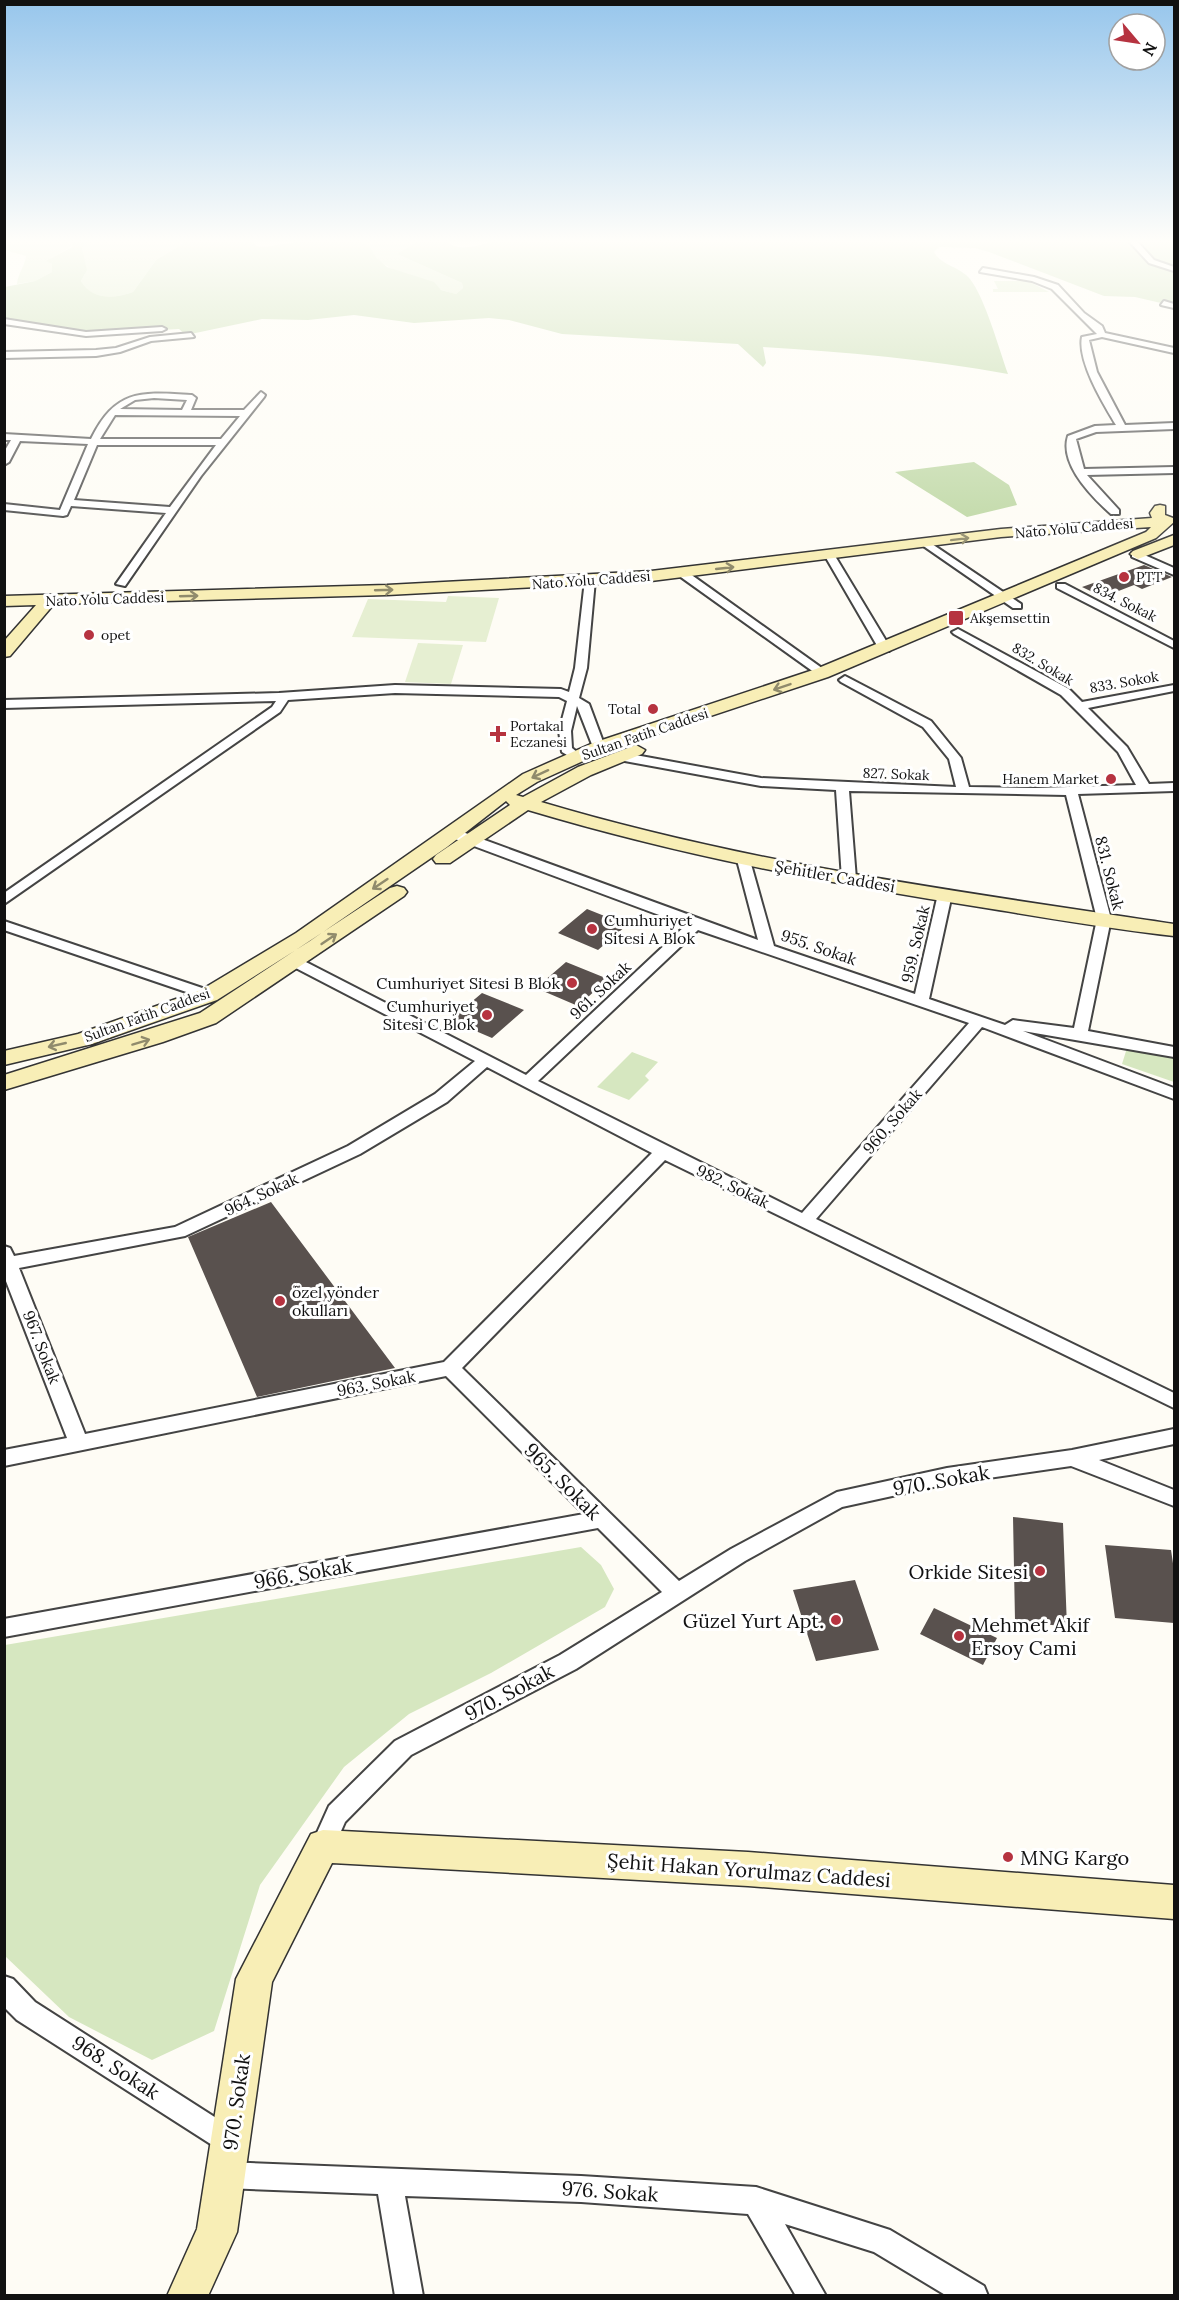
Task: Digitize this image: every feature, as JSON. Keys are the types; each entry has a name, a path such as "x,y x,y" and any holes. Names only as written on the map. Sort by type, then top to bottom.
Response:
{"main road":[{"name":"Nato Yolu Caddesi","path":"4,588 394,576 669,560 1016,520 1115,512 1168,514"},
{"name":"Nato Yolu Caddesi","path":"4,601 387,590 591,580 682,573 1168,514"},
{"name":"Sultan Fatih Caddesi","path":"4,1058 84,1039 208,994 303,937 501,796 530,778 599,747 822,673 1010,601 1151,535 1168,514"},
{"name":"Sultan Fatih Caddesi","path":"4,1083 155,1037 208,1018 295,962 523,803 619,756 845,680 958,632 1010,601 1061,586 1174,540"},
{"path":"4,652 48,601"},
{"name":"Şehitler Caddesi","path":"501,796 689,848 744,860 849,879 1174,930"},
{"name":"Şehit Hakan Yorulmaz Caddesi","path":"323,1846 715,1866 891,1879 1092,1898 1174,1902"},
{"name":"970. Sokak","path":"187,2295 217,2232 254,1979 323,1846"}],"street":[{"path":"4,355 96,353 128,346"},
{"path":"1085,346 1111,410 1121,426"},
{"path":"1156,346 1174,350"},
{"path":"121,584 173,510 261,395"},
{"path":"4,507 63,513 94,442 111,412 132,398 147,396 192,398 186,412"},
{"path":"111,412 246,413"},
{"path":"1115,512 1100,500 1086,481 1070,448 1071,438 1095,429 1121,426 1174,426"},
{"path":"4,437 94,442 224,442"},
{"path":"4,462 17,438"},
{"path":"1083,472 1174,470"},
{"path":"68,503 173,510"},
{"path":"926,543 1010,601"},
{"path":"1136,555 1174,572"},
{"path":"830,556 885,649"},
{"path":"682,573 822,673"},
{"path":"577,757 566,749 565,731 581,668 591,580"},
{"name":"834. Sokak","path":"1061,586 1174,645"},
{"name":"832. Sokak","path":"958,632 1065,692 1123,750 1145,789"},
{"path":"845,680 927,724 955,758 963,790"},
{"name":"833. Sokok","path":"1078,706 1174,688"},
{"path":"4,704 284,697 395,689 518,690 561,693 583,704 599,747"},
{"path":"4,900 276,709 284,697"},
{"name":"827. Sokak","path":"619,756 760,782 842,787 1071,791 1174,787"},
{"path":"842,787 849,879"},
{"name":"831. Sokak","path":"1071,791 1104,919 1080,1034"},
{"name":"955. Sokak","path":"452,833 696,924 979,1021 1174,1094"},
{"path":"744,860 767,948"},
{"name":"959. Sokak","path":"921,1001 945,894"},
{"name":"961. Sokak","path":"528,1082 696,924"},
{"path":"4,925 208,994"},
{"name":"982. Sokak","path":"295,962 663,1152 1174,1401"},
{"path":"979,1021 1080,1034 1174,1052"},
{"name":"960. Sokak","path":"805,1221 979,1021"},
{"name":"964. Sokak","path":"8,1257 179,1232 354,1150 441,1098 486,1060"},
{"path":"450,1368 663,1152"},
{"name":"967. Sokak","path":"8,1257 78,1442"},
{"name":"963. Sokak","path":"4,1458 450,1368"},
{"name":"965. Sokak","path":"450,1368 677,1593"},
{"name":"970. Sokak","path":"323,1846 337,1814 403,1748 568,1662 738,1555 837,1500 946,1476 1072,1458 1174,1437"},
{"path":"1072,1458 1174,1498"},
{"name":"966. Sokak","path":"4,1628 601,1519"},
{"name":"968. Sokak","path":"4,1988 26,2010 228,2158"},
{"name":"976. Sokak","path":"228,2158 389,2181 580,2188 756,2201 880,2240 974,2295"},
{"path":"389,2181 409,2295"},
{"path":"756,2201 812,2295"}],"green space":[{"path":"741,346 998,346 1008,374 886,357 763,347 766,363 763,367"},
{"path":"974,462 1009,485 1017,505 967,517 895,472"},
{"path":"448,596 499,598 486,642 352,637 368,599 446,602"},
{"path":"418,643 463,645 451,684 405,682"},
{"path":"1127,1048 1174,1058 1174,1082 1122,1064"},
{"path":"632,1052 658,1062 645,1076 649,1080 629,1100 597,1087"},
{"path":"581,1547 601,1565 614,1589 605,1607 491,1673 409,1714 344,1767 260,1885 214,2031 152,2060 69,2017 5,1956 5,1645"}],"building":[{"path":"1144,565 1172,577 1142,589 1134,585 1103,597 1082,587"},
{"name":"Cumhuriyet Sitesi A Blok","path":"587,909 627,925 598,950 558,933"},
{"name":"Cumhuriyet Sitesi B Blok","path":"566,962 608,979 578,1006 536,988"},
{"name":"Cumhuriyet Sitesi C Blok","path":"482,993 524,1010 492,1038 450,1020"},
{"name":"özel yönder okulları","path":"271,1202 395,1368 257,1397 188,1237"},
{"name":"Orkide Sitesi","path":"1013,1517 1063,1523 1067,1627 1015,1620"},
{"path":"1105,1545 1171,1550 1174,1570 1174,1623 1115,1618"},
{"name":"Güzel Yurt Apt.","path":"855,1580 879,1650 816,1661 793,1590"},
{"name":"Mehmet Akif Ersoy Cami","path":"934,1608 997,1638 983,1665 920,1634"}],"place":[{"name":"PTT","path":"1124,577"},
{"name":"Akşemsettin","path":"956,618"},
{"name":"opet","path":"89,635"},
{"name":"Total","path":"653,709"},
{"name":"Portakal Eczanesi","path":"498,734"},
{"name":"Hanem Market","path":"1111,779"},
{"name":"Cumhuriyet Sitesi A Blok","path":"592,929"},
{"name":"Cumhuriyet Sitesi B Blok","path":"572,983"},
{"name":"Cumhuriyet Sitesi C Blok","path":"487,1015"},
{"name":"özel yönder okulları","path":"280,1301"},
{"name":"Orkide Sitesi","path":"1040,1571"},
{"name":"Güzel Yurt Apt.","path":"836,1620"},
{"name":"Mehmet Akif Ersoy Cami","path":"959,1636"},
{"name":"MNG Kargo","path":"1008,1857"}]}
